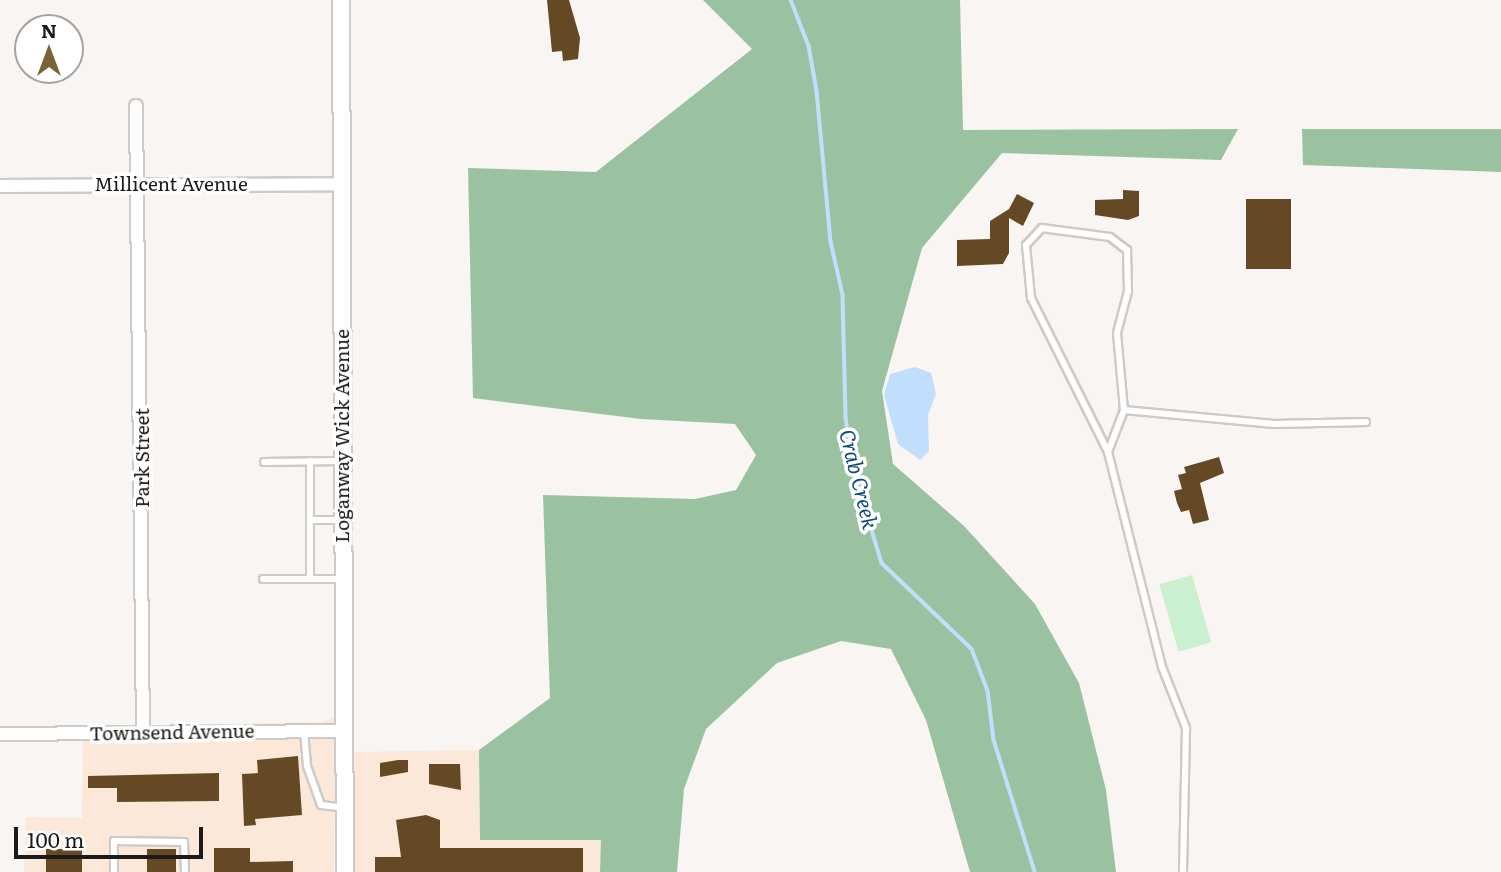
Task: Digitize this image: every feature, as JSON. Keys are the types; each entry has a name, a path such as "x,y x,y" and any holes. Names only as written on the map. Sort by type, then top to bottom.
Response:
{"street":[{"name":"Loganway Wick Avenue","path":"341,0 345,872"},
{"name":"Park Street","path":"135,106 143,732"},
{"name":"Millicent Avenue","path":"0,186 341,184"},
{"name":"Townsend Avenue","path":"0,734 343,731"}],"lane":[{"path":"1108,453 1124,410 1117,333 1128,291 1128,250 1111,237 1042,228 1026,244 1031,298 1108,453 1162,667 1186,728 1183,872"},
{"path":"1124,410 1274,425 1366,422"},
{"path":"310,461 310,579"},
{"path":"264,462 342,461"},
{"path":"310,520 342,520"},
{"path":"263,579 343,579"},
{"path":"304,731 307,766 321,805 344,808"},
{"path":"114,872 114,841 184,842 185,872"}],"shaded area":[{"path":"336,717 334,872 24,872 26,817 82,818 83,727 324,722"},
{"path":"479,750 480,840 602,840 600,872 353,872 354,752"}],"green space":[{"path":"703,0 960,0 963,130 1238,129 1221,160 1002,153 922,248 882,391 893,464 964,526 1035,604 1079,683 1106,790 1116,872 970,872 926,720 891,649 841,641 777,663 706,729 684,789 677,872 600,872 601,840 480,840 479,750 550,698 543,495 695,499 736,490 756,455 735,424 641,419 473,398 468,168 596,172 752,49"},
{"path":"1302,129 1501,129 1501,172 1303,165"},
{"path":"1192,575 1211,642 1179,652 1159,584"}],"water":[{"path":"915,367 931,373 936,394 928,415 929,451 920,460 898,444 884,395 890,374"}],"building":[{"path":"547,0 569,0 580,38 578,59 563,61 562,51 552,52"},
{"path":"1123,190 1139,191 1139,216 1128,220 1095,215 1095,200 1123,199"},
{"path":"1017,194 1034,203 1023,226 1009,218 1009,253 1003,264 957,266 957,240 990,239 990,221 1009,209"},
{"path":"1246,199 1291,199 1291,269 1246,269"},
{"path":"1219,457 1224,473 1200,483 1209,520 1193,524 1189,510 1181,512 1177,503 1174,491 1182,489 1178,475 1186,473 1184,467"},
{"path":"298,756 302,815 255,819 256,825 244,826 242,774 258,773 257,760"},
{"path":"408,760 408,772 380,777 380,763"},
{"path":"429,764 460,764 461,790 429,784"},
{"path":"219,773 219,801 117,802 117,788 88,788 88,776"},
{"path":"426,815 440,820 440,848 583,848 583,872 375,872 375,857 401,857 396,820"},
{"path":"214,848 250,848 250,862 293,861 293,872 214,872"},
{"path":"46,849 82,849 82,872 46,872"},
{"path":"147,849 176,849 176,872 147,872"}],"waterway":[{"name":"Crab Creek","path":"791,0 809,46 817,91 831,242 843,295 846,418 854,471 882,563 972,649 988,691 994,740 1035,872"}]}
